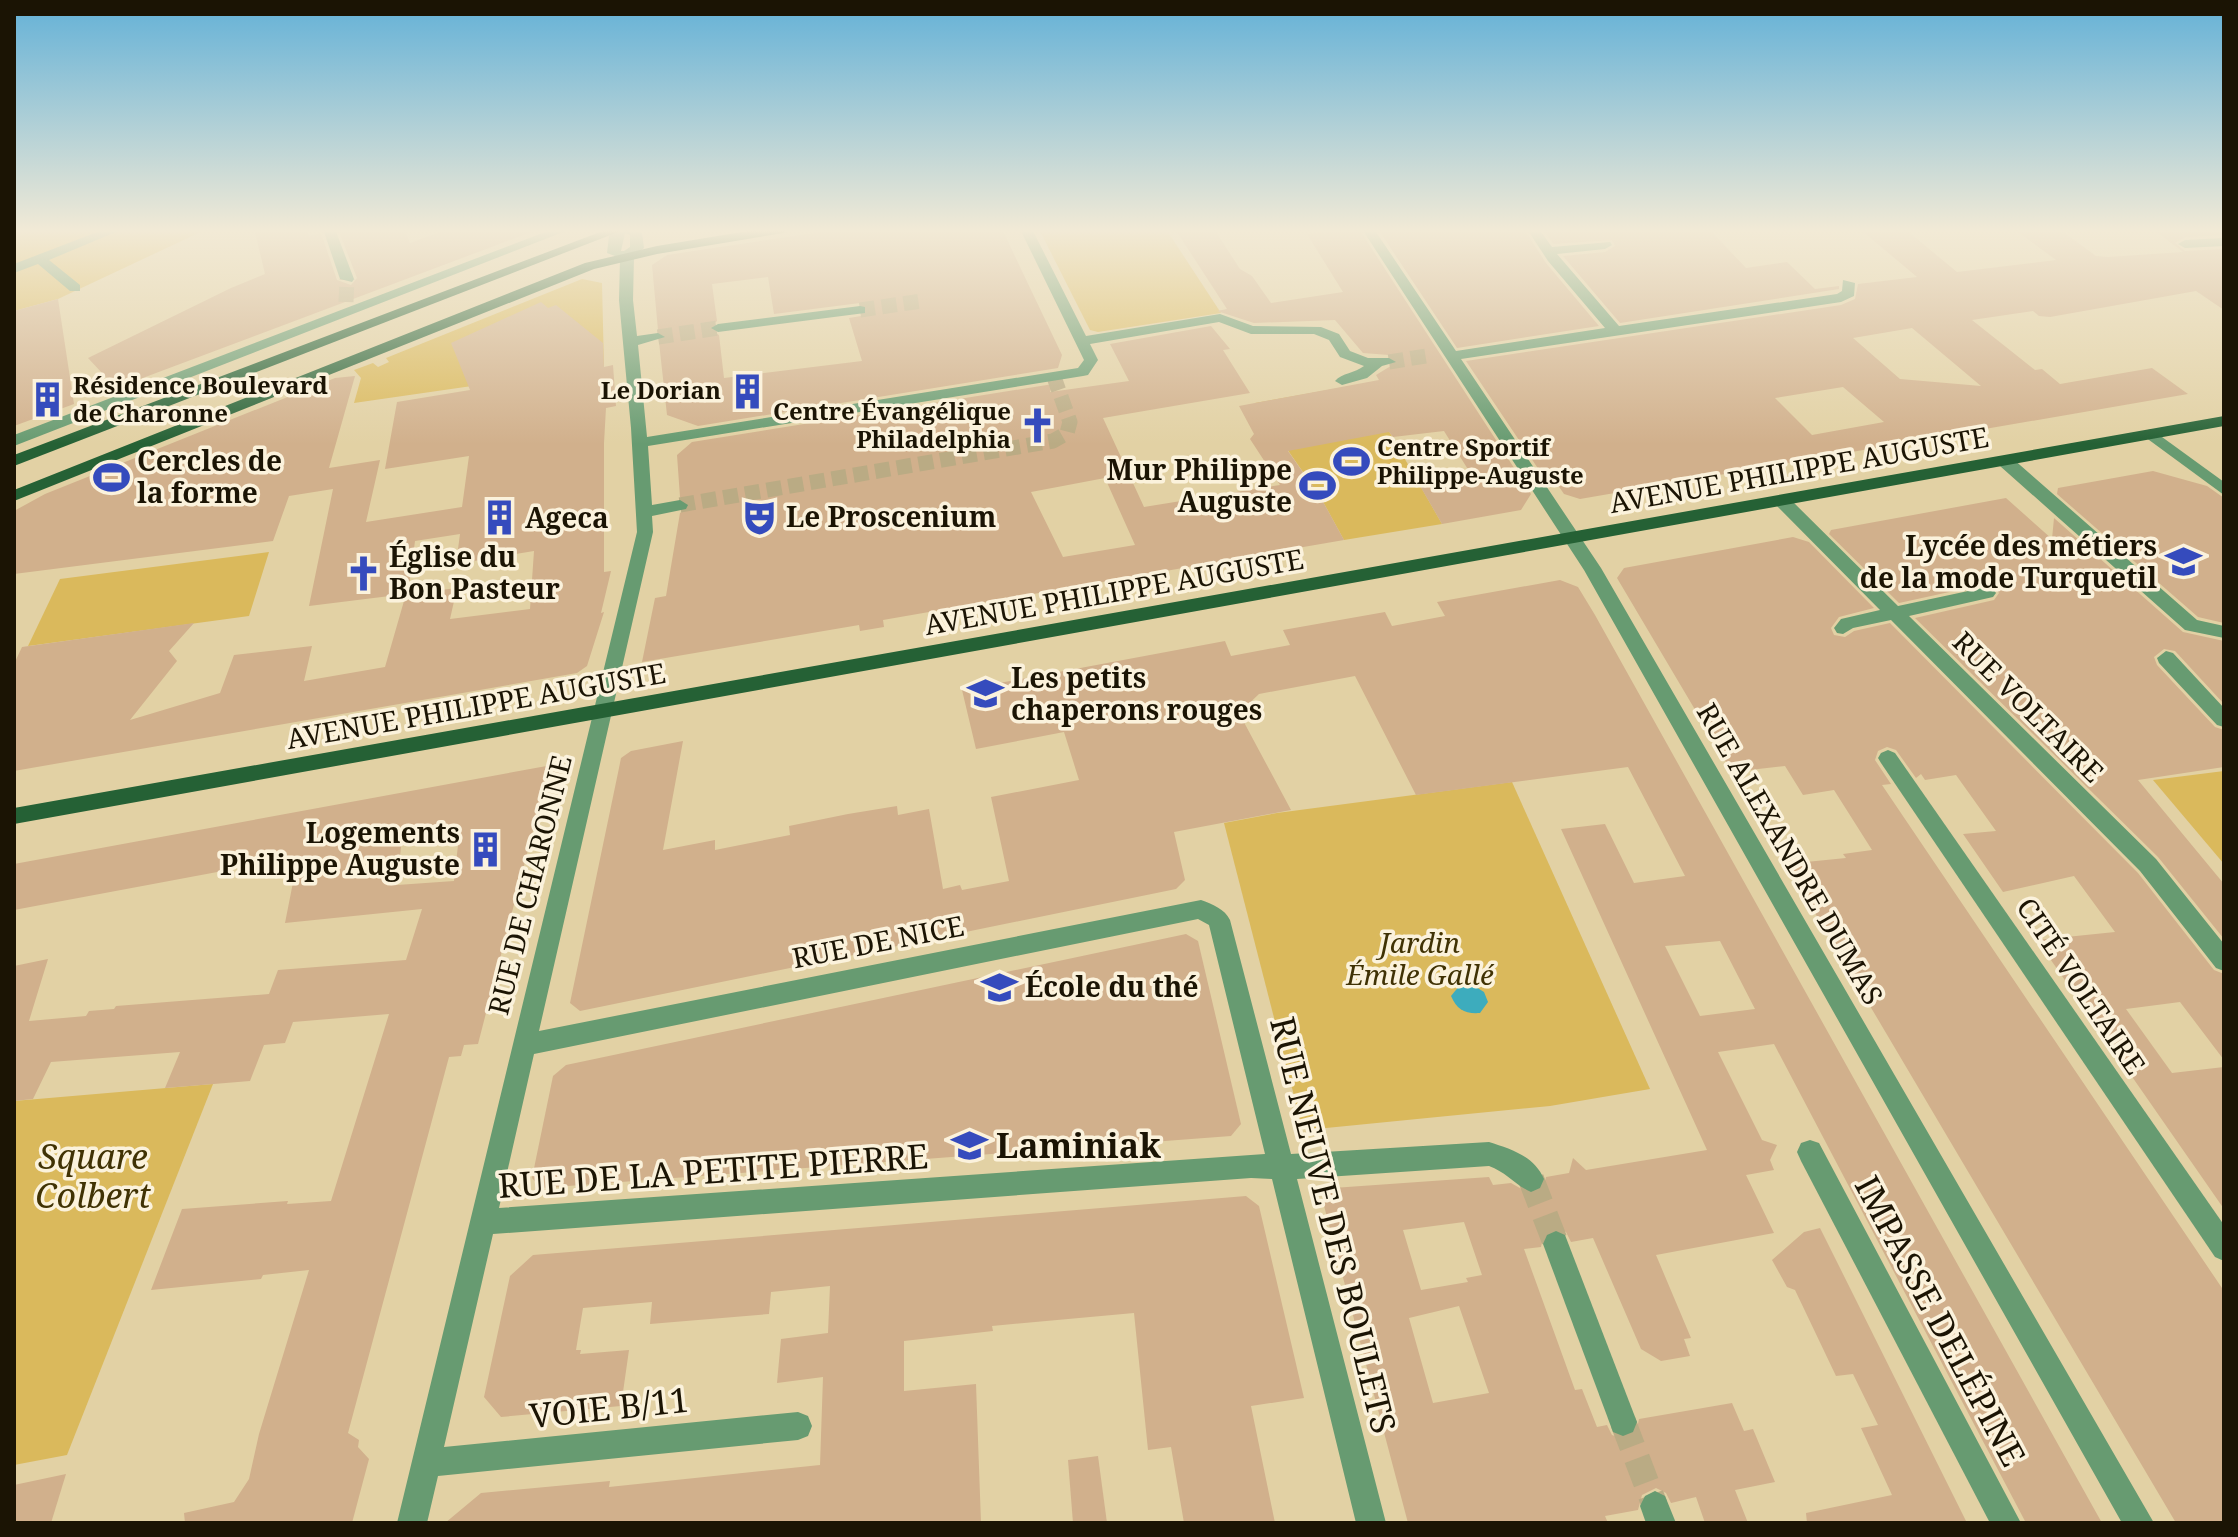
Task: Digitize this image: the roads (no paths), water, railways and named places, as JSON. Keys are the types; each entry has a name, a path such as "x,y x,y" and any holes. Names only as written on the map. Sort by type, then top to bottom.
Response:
{"main road":[{"path":"14,461 435,301"},
{"path":"14,474 20,492 502,301"},
{"name":"AVENUE PHILIPPE AUGUSTE","path":"14,816 2224,421"}],"street":[{"path":"14,441 365,301"},
{"name":"RUE DE CHARONNE","path":"412,1523 645,532 628,301"},
{"path":"639,443 1083,372 1091,360 1062,301"},
{"name":"RUE ALEXANDRE DUMAS","path":"1416,301 1573,538 2139,1523"},
{"path":"1590,301 1615,331"},
{"path":"1432,355 1822,301"},
{"path":"718,328 860,310"},
{"path":"1082,341 1220,318 1251,330 1316,330 1334,337 1345,354 1388,362 1399,377"},
{"path":"629,342 658,337"},
{"path":"1342,381 1388,362"},
{"path":"2151,434 2224,490"},
{"path":"2006,462 2191,625 2224,632"},
{"name":"RUE VOLTAIRE","path":"1783,502 2148,865 2224,961"},
{"path":"644,512 680,505"},
{"path":"1843,628 1847,623 1987,593"},
{"path":"2166,658 2224,720"},
{"name":"CITÉ VOLTAIRE","path":"1888,758 2224,1248"},
{"name":"RUE DE NICE","path":"523,1045 1201,909 1219,920 1226,944"},
{"name":"RUE NEUVE DES BOULETS","path":"1226,944 1371,1523"},
{"name":"IMPASSE DELÉPINE","path":"1810,1152 2006,1523"},
{"name":"RUE DE LA PETITE PIERRE","path":"483,1222 1251,1166 1283,1167 1489,1154 1511,1161 1531,1179"},
{"path":"1556,1244 1623,1422"},
{"name":"VOIE B/11","path":"426,1463 798,1426"}],"water":[{"path":"1471,984 1484,992 1488,1002 1480,1013 1462,1010 1451,996 1460,985"}],"tunnel":[{"path":"860,310 922,301"},
{"path":"658,337 718,328"},
{"path":"1389,362 1432,355"},
{"path":"680,505 1053,441 1067,433 1070,422 1054,377"},
{"path":"1531,1179 1556,1244"},
{"path":"1623,1422 1655,1506"}],"place":[{"name":"Le Dorian","path":"747,391"},
{"name":"Résidence Boulevard de Charonne","path":"47,400"},
{"name":"Centre Évangélique Philadelphia","path":"1037,426"},
{"name":"Centre Sportif Philippe-Auguste","path":"1351,462"},
{"name":"Cercles de la forme","path":"111,477"},
{"name":"Mur Philippe Auguste","path":"1318,486"},
{"name":"Le Proscenium","path":"760,517"},
{"name":"Ageca","path":"499,518"},
{"name":"Lycée des métiers de la mode Turquetil","path":"2183,562"},
{"name":"Église du Bon Pasteur","path":"363,573"},
{"name":"Les petits chaperons rouges","path":"985,694"},
{"name":"Logements Philippe Auguste","path":"486,849"},
{"name":"École du thé","path":"999,987"},
{"name":"Laminiak","path":"970,1146"}],"park label":[{"name":"Jardin Émile Gallé","path":"1420,959"},
{"name":"Square Colbert","path":"93,1176"}]}
